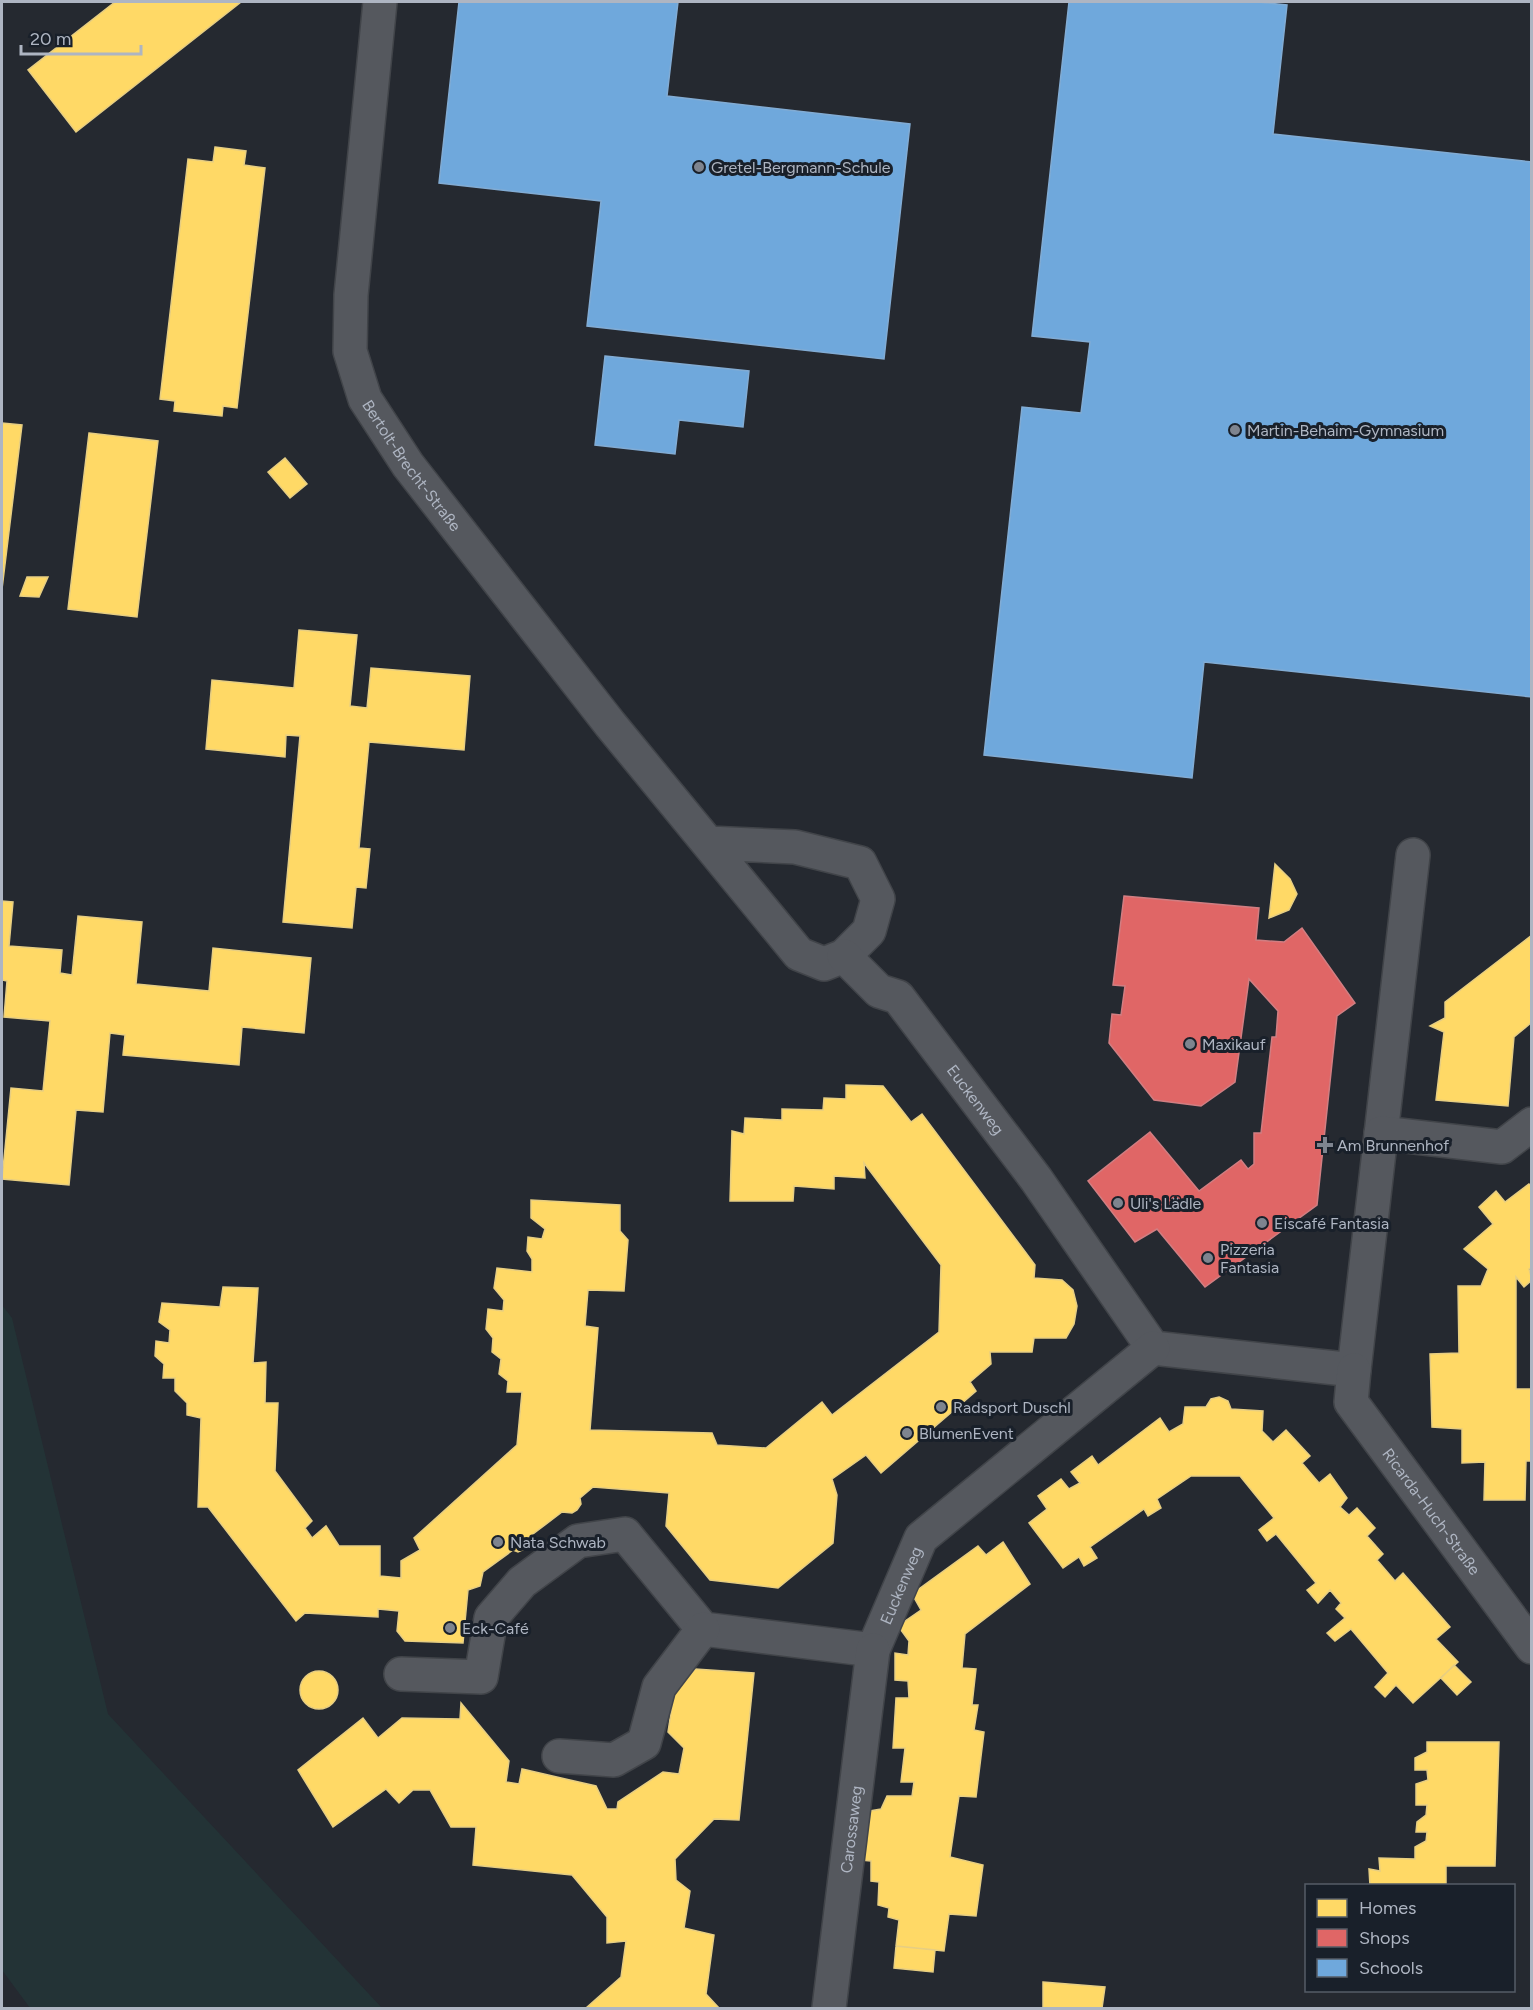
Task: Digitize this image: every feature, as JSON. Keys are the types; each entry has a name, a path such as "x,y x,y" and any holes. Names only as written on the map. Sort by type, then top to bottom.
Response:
{"street":[{"name":"Bertolt-Brecht-Straße","path":"380,2 351,295 350,351 365,399 408,465 610,724 799,954 824,964 844,956"},
{"path":"708,843 795,848 860,863 878,899 869,931 844,956"},
{"path":"1153,1348 1354,1370 1413,855"},
{"name":"Euckenweg","path":"844,956 879,991 898,997 1036,1179 1153,1348 921,1538 873,1650"},
{"path":"1382,1133 1502,1147 1532,1124"},
{"name":"Ricarda-Huch-Straße","path":"1354,1370 1351,1402 1532,1647"},
{"path":"402,1674 481,1677 491,1618 522,1582 578,1541 625,1534 703,1629 873,1650"},
{"path":"560,1756 614,1760 644,1743 659,1687 703,1629"},
{"name":"Carossaweg","path":"829,2008 873,1650"}],"shaded area":[{"path":"2,1305 12,1318 108,1714 382,2008 30,2008 2,1970"}],"building: Homes":[{"path":"115,2 241,2 76,132 28,70"},
{"path":"215,147 246,151 244,165 265,168 237,408 223,406 222,416 174,411 175,401 160,399 188,159 213,162"},
{"path":"2,423 22,425 2,589"},
{"path":"89,433 158,441 137,617 68,609"},
{"path":"285,458 307,484 290,498 268,472"},
{"path":"27,577 48,577 39,597 20,596"},
{"path":"299,630 357,635 350,706 367,708 371,668 470,676 464,750 369,742 359,848 370,849 366,888 356,887 352,928 283,922 300,736 286,735 285,757 206,749 212,680 294,688"},
{"path":"1275,864 1290,879 1297,894 1289,910 1269,918"},
{"path":"2,901 13,902 9,946 62,950 60,973 72,975 78,916 142,922 136,984 209,991 213,948 311,958 304,1033 242,1027 239,1065 123,1055 125,1035 110,1033 103,1112 76,1110 69,1185 2,1179 11,1088 43,1091 50,1021 4,1017 7,981 2,980"},
{"path":"1532,935 1532,1022 1514,1037 1508,1106 1436,1100 1444,1032 1430,1026 1445,1018 1445,1002"},
{"path":"846,1085 883,1086 911,1122 922,1114 1035,1265 1034,1278 1062,1280 1073,1290 1077,1306 1074,1324 1066,1338 1034,1338 1032,1352 990,1352 991,1364 970,1382 976,1391 881,1473 866,1455 832,1479 837,1495 833,1543 778,1588 710,1580 666,1526 669,1493 593,1487 580,1498 581,1504 577,1510 572,1513 562,1512 529,1537 530,1544 527,1548 518,1552 513,1550 483,1572 480,1586 468,1590 463,1643 405,1641 397,1631 399,1611 378,1609 378,1617 305,1613 296,1621 208,1507 198,1507 201,1418 187,1415 187,1403 175,1391 175,1378 163,1378 164,1364 155,1356 156,1341 169,1343 170,1330 159,1322 162,1303 220,1307 223,1287 258,1288 253,1363 266,1362 265,1403 278,1403 275,1471 312,1521 305,1528 312,1538 326,1526 339,1546 380,1546 380,1576 401,1578 401,1561 420,1550 414,1538 517,1445 522,1392 507,1392 508,1381 499,1374 501,1359 492,1352 493,1338 486,1329 488,1309 503,1311 504,1300 494,1288 497,1268 532,1272 532,1259 527,1251 528,1237 542,1239 545,1229 531,1218 531,1200 620,1205 620,1231 628,1240 624,1291 588,1290 585,1326 598,1328 590,1430 712,1433 717,1445 766,1448 822,1402 832,1415 939,1332 941,1265 864,1163 865,1178 834,1176 834,1189 794,1186 793,1201 730,1201 732,1131 744,1134 745,1118 782,1120 782,1109 823,1110 824,1098 846,1099"},
{"path":"1529,1184 1532,1186 1532,1267 1529,1269 1532,1280 1524,1287 1516,1277 1516,1389 1532,1389 1532,1461 1526,1461 1525,1500 1484,1500 1485,1462 1462,1463 1462,1429 1432,1427 1430,1354 1459,1353 1458,1286 1481,1286 1488,1269 1464,1249 1493,1224 1479,1207 1496,1191 1505,1202"},
{"path":"1219,1397 1228,1401 1231,1409 1263,1411 1262,1431 1273,1442 1286,1430 1310,1456 1302,1463 1319,1483 1330,1474 1347,1498 1340,1507 1349,1515 1357,1508 1375,1528 1367,1536 1383,1554 1377,1560 1395,1581 1403,1573 1450,1627 1436,1639 1458,1662 1413,1703 1396,1685 1385,1697 1375,1687 1388,1673 1351,1629 1335,1641 1327,1633 1345,1618 1336,1609 1341,1603 1330,1590 1318,1603 1307,1590 1316,1583 1276,1534 1267,1541 1259,1530 1274,1518 1240,1476 1191,1476 1157,1499 1161,1508 1148,1516 1144,1509 1090,1547 1097,1558 1084,1566 1079,1557 1063,1568 1029,1523 1047,1509 1038,1496 1061,1479 1069,1489 1080,1483 1071,1472 1092,1456 1098,1465 1160,1418 1169,1432 1183,1424 1185,1407 1206,1407 1211,1399"},
{"path":"1003,1542 1030,1584 965,1634 962,1668 976,1669 972,1705 978,1705 974,1730 984,1732 976,1797 959,1796 950,1857 983,1865 976,1916 949,1914 944,1951 896,1946 899,1920 888,1917 889,1908 878,1905 879,1882 871,1881 871,1861 850,1859 854,1820 869,1821 870,1811 881,1809 887,1796 912,1796 914,1782 901,1782 905,1748 893,1748 896,1698 909,1698 908,1681 895,1680 895,1653 908,1655 909,1641 898,1626 921,1610 912,1594 978,1546 986,1555"},
{"path":"1454,1665 1471,1682 1457,1695 1441,1678"},
{"path":"695,1669 754,1673 739,1820 714,1819 675,1859 676,1880 690,1891 684,1928 714,1935 706,1994 719,2008 586,2008 621,1977 626,1941 607,1943 607,1917 572,1875 473,1865 476,1827 451,1827 430,1790 413,1790 399,1803 386,1789 333,1827 298,1770 363,1718 378,1738 402,1718 460,1719 461,1703 509,1761 506,1782 519,1784 522,1769 596,1786 607,1809 617,1809 618,1802 663,1772 679,1774 684,1748 668,1732 674,1693"},
{"path":"319,1671 333,1676 338,1690 333,1704 319,1709 305,1704 300,1690 305,1676"},
{"path":"1427,1742 1499,1742 1495,1866 1446,1866 1446,1884 1370,1884 1369,1869 1380,1871 1379,1858 1415,1859 1415,1847 1426,1841 1427,1832 1416,1832 1417,1822 1426,1815 1427,1805 1416,1805 1416,1784 1428,1780 1427,1770 1415,1770 1415,1758 1427,1752"},
{"path":"896,1946 935,1950 933,1972 894,1968"},
{"path":"1043,1982 1105,1987 1102,2008 1043,2008"}],"building: Shops":[{"path":"1124,896 1259,908 1256,940 1284,942 1302,928 1355,1003 1337,1016 1317,1205 1205,1287 1157,1229 1135,1242 1088,1181 1150,1132 1199,1191 1241,1160 1248,1169 1254,1164 1254,1133 1261,1133 1272,1037 1276,1037 1278,1011 1249,979 1235,1082 1201,1106 1154,1100 1109,1043 1112,1014 1121,1015 1125,986 1113,985"}],"building: Schools":[{"path":"459,2 678,2 667,96 910,124 884,359 587,326 601,201 439,183"},
{"path":"1069,2 1257,2 1287,5 1273,134 1532,162 1532,697 1204,662 1192,778 984,755 1022,407 1081,413 1090,342 1032,336"},
{"path":"605,356 749,371 743,427 679,420 675,454 595,445"}],"place":[{"name":"Gretel-Bergmann-Schule","path":"699,167"},
{"name":"Martin-Behaim-Gymnasium","path":"1235,430"},
{"name":"Maxikauf","path":"1190,1044"},
{"name":"Am Brunnenhof","path":"1325,1145"},
{"name":"Uli's Lädle","path":"1118,1203"},
{"name":"Eiscafé Fantasia","path":"1262,1223"},
{"name":"Pizzeria Fantasia","path":"1208,1258"},
{"name":"Radsport Duschl","path":"941,1407"},
{"name":"BlumenEvent","path":"907,1433"},
{"name":"Nata Schwab","path":"498,1542"},
{"name":"Eck-Café","path":"450,1628"}]}
